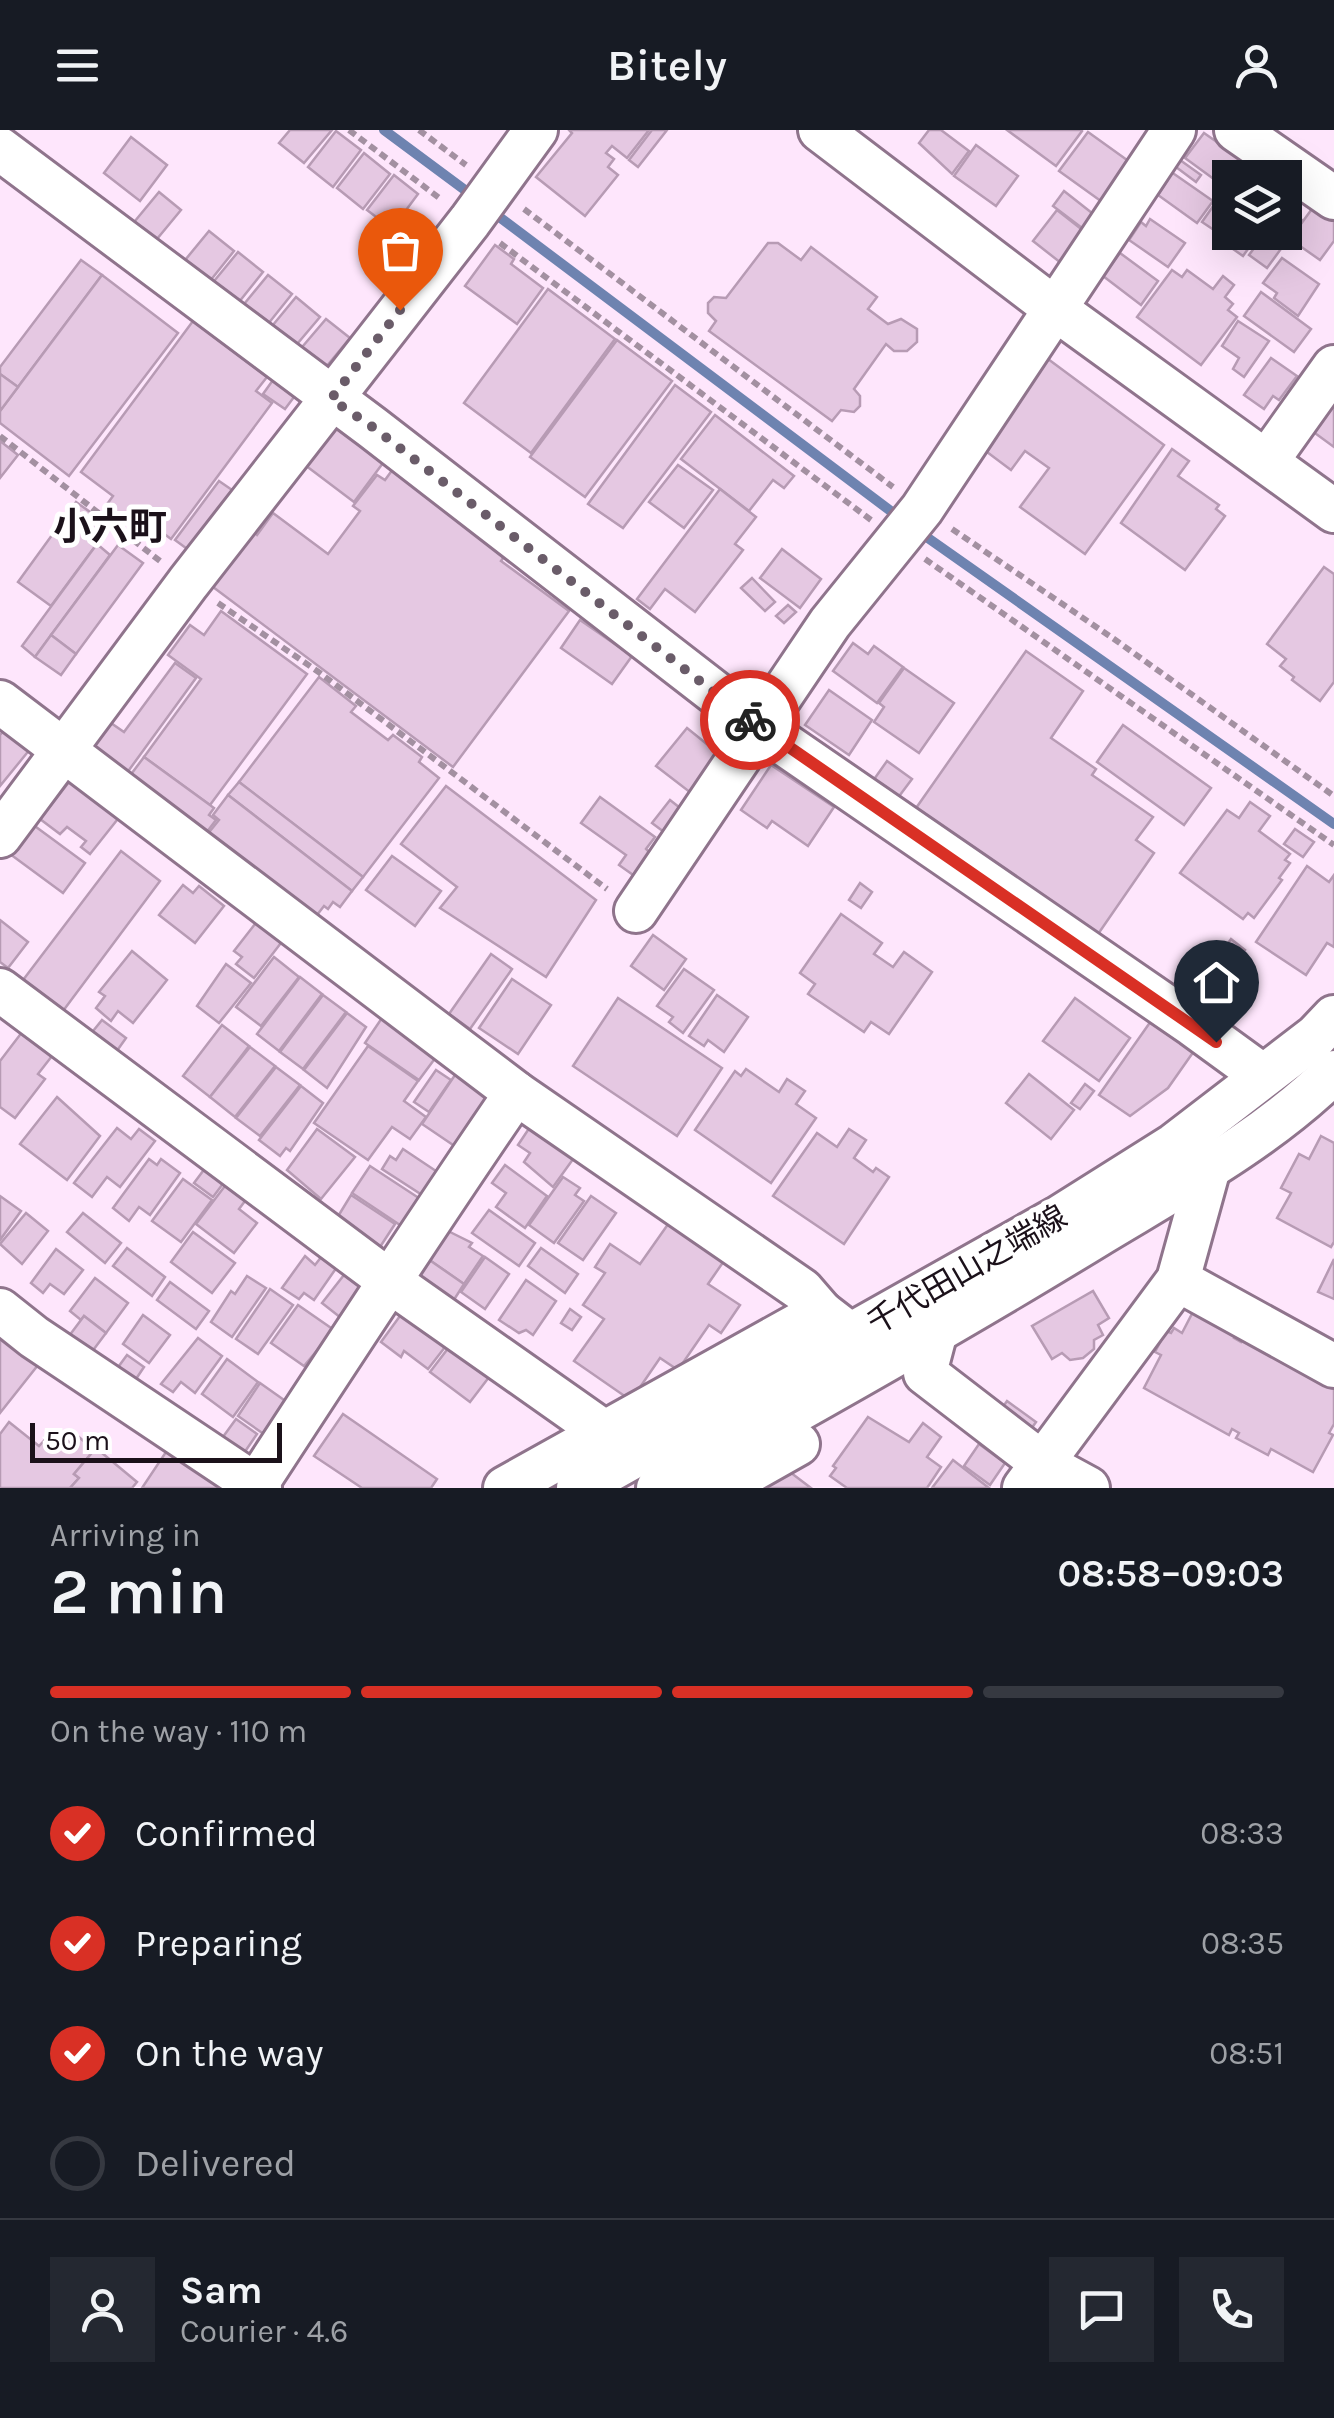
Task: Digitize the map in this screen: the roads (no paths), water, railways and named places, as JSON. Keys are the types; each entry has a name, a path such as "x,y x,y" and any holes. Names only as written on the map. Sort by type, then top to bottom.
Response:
{"street":[{"path":"0,836 188,582 483,204 536,130"},
{"path":"820,130 1054,308 1334,510"},
{"path":"636,911 830,622 910,525 1174,130"},
{"path":"1236,130 1334,198"},
{"path":"0,149 374,428 758,726 1263,1076"},
{"path":"1267,461 1334,367"},
{"path":"0,702 516,1094 802,1290 837,1324 604,1432 505,1488"},
{"path":"0,990 388,1280 604,1432"},
{"name":"千代田山之端線","path":"658,1488 790,1392 837,1324 1058,1218 1174,1145 1334,1018"},
{"path":"0,1310 257,1487 388,1280 516,1094"},
{"name":"千代田山之端線","path":"578,1488 790,1392 930,1354 1209,1168 1325,1097"},
{"path":"1033,1476 1178,1280 1209,1168"},
{"path":"1178,1280 1334,1366"},
{"path":"720,1488 930,1354 1033,1476 1088,1488"}],"waterway":[{"path":"384,130 477,199"},
{"path":"490,210 900,518"},
{"path":"918,531 1334,824"}],"district":[{"name":"小六町","path":"110,527"}]}
